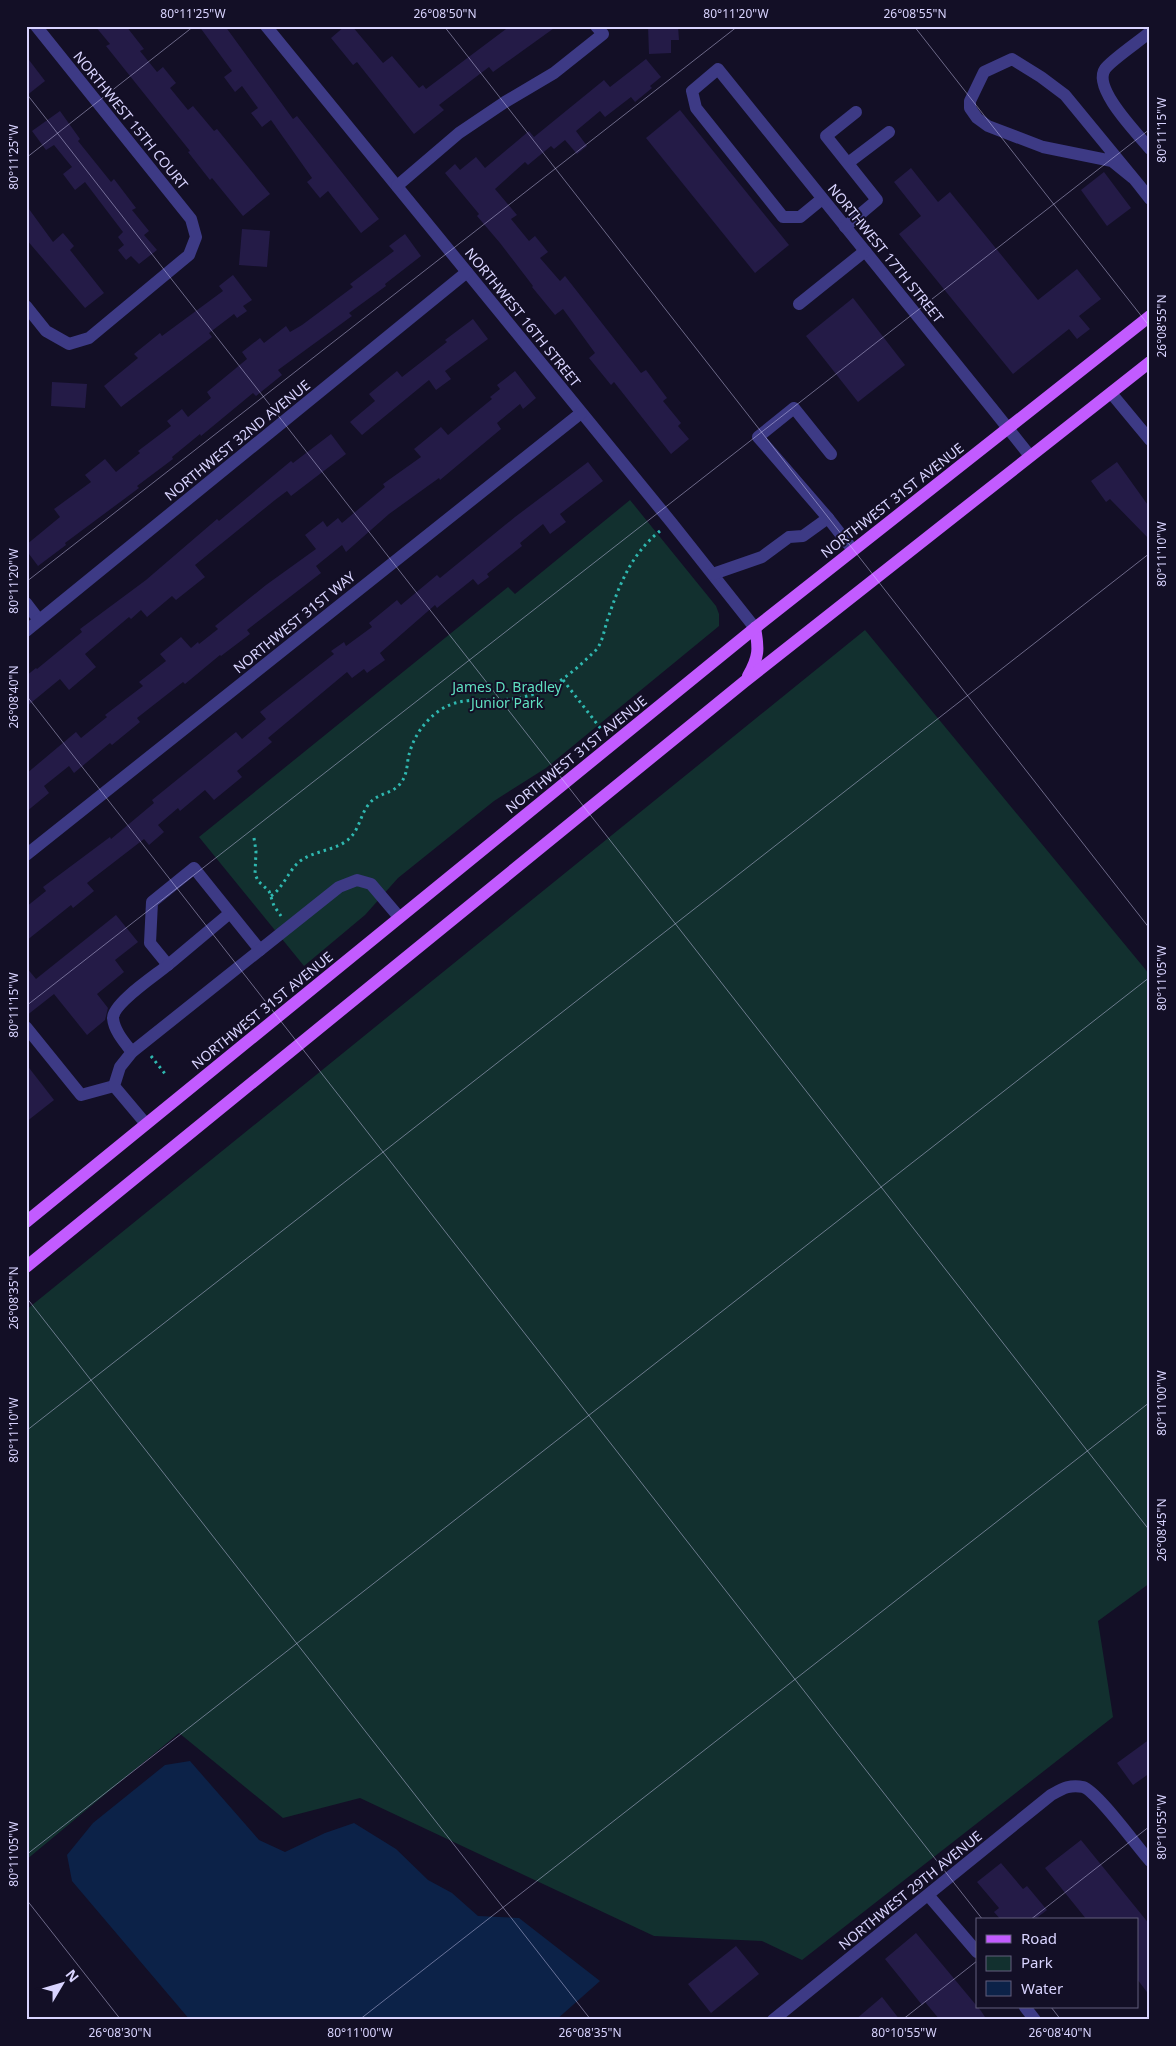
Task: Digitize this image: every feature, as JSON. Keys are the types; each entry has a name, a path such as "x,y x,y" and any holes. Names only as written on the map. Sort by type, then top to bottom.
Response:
{"main road":[{"name":"NORTHWEST 31ST AVENUE","path":"26,1222 755,628 1150,316"},
{"path":"26,1267 744,682 1150,362"},
{"path":"744,682 756,662 758,644 755,628"}],"street":[{"name":"NORTHWEST 15TH COURT","path":"26,306 46,331 69,344 89,338 189,255 196,237 191,219 36,26"},
{"name":"NORTHWEST 16TH STREET","path":"266,26 755,628"},
{"path":"397,186 459,133 554,73 599,30"},
{"path":"1150,32 1105,69 1102,81 1107,94 1150,149"},
{"path":"1133,178 1112,161 1043,147 988,126 977,118 970,108 970,101 984,72 1012,59 1065,95 1133,178 1150,199"},
{"name":"NORTHWEST 17TH STREET","path":"822,198 800,217 783,217 696,108 692,91 718,69 1008,428 1030,456"},
{"path":"845,227 878,200 826,136 856,112"},
{"path":"848,163 889,132"},
{"path":"799,304 865,251"},
{"name":"NORTHWEST 32ND AVENUE","path":"26,631 467,272"},
{"path":"1110,393 1150,440"},
{"path":"831,454 794,408 758,437 853,550"},
{"name":"NORTHWEST 31ST WAY","path":"26,855 581,413"},
{"path":"713,574 762,557 789,537 803,536 828,518"},
{"path":"26,603 39,620"},
{"path":"168,965 150,943 152,902 194,868 260,950"},
{"path":"114,1086 120,1067 132,1052 339,887 357,880 372,884 399,918"},
{"path":"132,1052 119,1035 113,1018 118,1006 230,913"},
{"path":"26,1027 81,1095 114,1086"},
{"path":"114,1086 146,1124"},
{"name":"NORTHWEST 29TH AVENUE","path":"773,2020 790,2015 928,1895 1051,1795 1066,1786 1085,1788 1102,1802 1150,1862"},
{"path":"928,1895 976,1951"},
{"path":"1026,2008 1036,2020"}],"path":[{"path":"271,896 280,889 293,868 301,861 311,855 337,847 348,840 355,832 368,804 375,798 394,790 401,784 406,775 412,743 430,718 442,709 455,703 468,700 518,698 550,688 564,680 596,650 629,564 640,548 660,531"},
{"path":"564,680 601,729"},
{"path":"254,838 256,851 255,874 258,881 271,896 274,906 285,920"},
{"path":"152,1056 166,1075"}],"green space":[{"name":"James D. Bradley Junior Park","path":"630,500 716,606 719,614 719,626 546,768 494,801 398,878 365,915 304,966 199,837 508,587 515,594"},
{"path":"865,630 1150,975 1150,1583 1098,1621 1113,1717 802,1960 762,1941 654,1936 360,1798 283,1818 179,1733 26,1860 26,1310"}],"water":[{"path":"190,1761 259,1840 285,1852 325,1833 354,1823 396,1849 428,1880 452,1893 478,1916 519,1918 600,1981 556,2020 190,2020 72,1881 67,1855 93,1823 165,1765"}],"building":[{"path":"95,26 126,26 144,49 140,51 157,72 163,67 176,83 170,88 188,110 193,106 214,131 217,129 270,194 243,216 212,178 210,180 188,152 190,151 106,46 110,44"},
{"path":"199,26 225,26 293,119 297,116 379,219 361,233 328,191 320,198 307,182 312,178 271,120 262,127 251,113 258,108 242,86 235,92 224,77 232,71"},
{"path":"345,26 352,26 383,63 392,56 419,88 423,85 426,89 510,26 557,26 493,72 489,67 439,105 444,110 414,134 357,62 353,65 331,38"},
{"path":"648,26 678,26 679,40 671,40 671,53 649,54"},
{"path":"26,56 45,81 26,96"},
{"path":"646,59 661,77 650,86 652,88 635,102 631,97 605,117 600,111 576,131 587,146 577,154 565,140 554,149 551,146 528,165 525,162 495,189 517,215 511,219 529,241 535,236 548,252 540,258 560,281 565,276 641,373 646,370 667,398 663,401 681,423 678,426 689,439 671,454 614,382 611,385 589,358 595,353 563,309 555,315 477,216 479,214 445,173 455,164 460,170 476,157 485,168 529,131 534,137 604,80 610,87"},
{"path":"680,110 789,245 755,273 646,138"},
{"path":"60,111 80,139 78,141 111,182 114,179 136,208 132,210 149,231 144,235 157,250 139,264 131,256 126,260 118,250 124,245 118,237 123,232 85,182 75,190 63,174 72,167 54,145 46,150 32,131"},
{"path":"911,168 938,202 950,192 1038,300 1077,269 1101,299 1079,316 1090,329 1077,339 1069,329 1013,374 899,234 921,216 894,182"},
{"path":"1104,172 1131,208 1107,226 1081,190"},
{"path":"26,205 53,242 63,233 74,246 70,250 104,293 85,308 26,239"},
{"path":"242,229 270,231 267,267 239,265"},
{"path":"405,234 421,256 385,284 386,286 349,313 352,316 278,370 282,375 256,396 253,393 201,436 200,434 172,457 173,459 137,486 139,488 65,543 66,545 38,566 26,550 26,545 60,517 54,509 91,482 85,475 105,459 116,472 140,453 138,451 171,426 167,421 182,409 188,417 211,398 207,392 247,359 242,352 260,338 264,343 286,326 290,332 302,325 353,287 350,284 394,251 389,246"},
{"path":"233,275 252,300 243,306 247,311 237,318 234,314 209,333 212,337 121,407 104,386 138,358 134,354 160,333 162,336 223,291 219,286"},
{"path":"853,298 905,365 858,402 806,336"},
{"path":"473,319 488,339 445,371 451,379 436,390 429,380 362,435 350,422 375,401 369,394 397,371 402,377"},
{"path":"515,371 536,398 523,409 520,404 497,423 501,429 440,480 439,478 389,514 346,552 342,545 316,566 321,573 247,630 250,634 137,718 140,722 112,745 110,743 74,773 69,766 44,786 49,793 26,812 26,774 76,732 81,738 107,717 105,715 143,686 139,682 166,661 160,654 181,637 191,648 198,642 199,644 218,629 215,626 266,585 316,549 305,535 323,521 327,527 338,518 342,523 385,487 383,484 421,457 414,449 441,427 448,435 492,399 490,397 500,389 497,385"},
{"path":"52,382 87,384 85,408 51,406"},
{"path":"331,434 346,454 291,496 287,491 195,565 205,577 176,600 172,596 147,617 141,610 131,619 129,617 85,654 96,667 69,690 60,679 26,707 26,676 82,632 80,629 146,580 217,519 219,521 291,461 293,463"},
{"path":"588,462 603,481 560,514 566,522 550,534 543,524 520,543 522,546 487,574 489,577 478,585 473,579 437,608 435,605 380,653 385,660 367,673 364,669 352,678 347,672 268,738 272,742 237,771 242,777 214,800 205,790 180,811 178,808 158,825 164,832 149,845 144,839 87,883 94,891 73,908 71,905 26,941 26,907 46,891 43,887 110,837 111,839 154,803 152,800 236,732 242,739 266,719 260,712 334,654 331,651 344,642 346,646 372,627 369,623 397,600 401,605 437,575 440,578 515,517"},
{"path":"1117,462 1150,508 1150,540 1110,499 1106,502 1091,481"},
{"path":"116,915 138,942 115,960 124,972 97,994 108,1008 105,1020 87,1035 54,994 26,1016 26,967 36,979"},
{"path":"26,1064 54,1100 26,1122"},
{"path":"1150,1739 1150,1773 1133,1785 1117,1763"},
{"path":"1081,1840 1150,1925 1150,1996 1138,1980 1138,1918 1085,1918 1045,1868"},
{"path":"1001,1863 1023,1889 1027,1886 1047,1910 1037,1918 999,1918 994,1912 999,1908 977,1882"},
{"path":"916,1933 987,2020 940,2020 925,2002 922,2005 885,1959"},
{"path":"736,1946 759,1974 711,2013 688,1984"},
{"path":"882,1997 900,2020 855,2020"}]}
